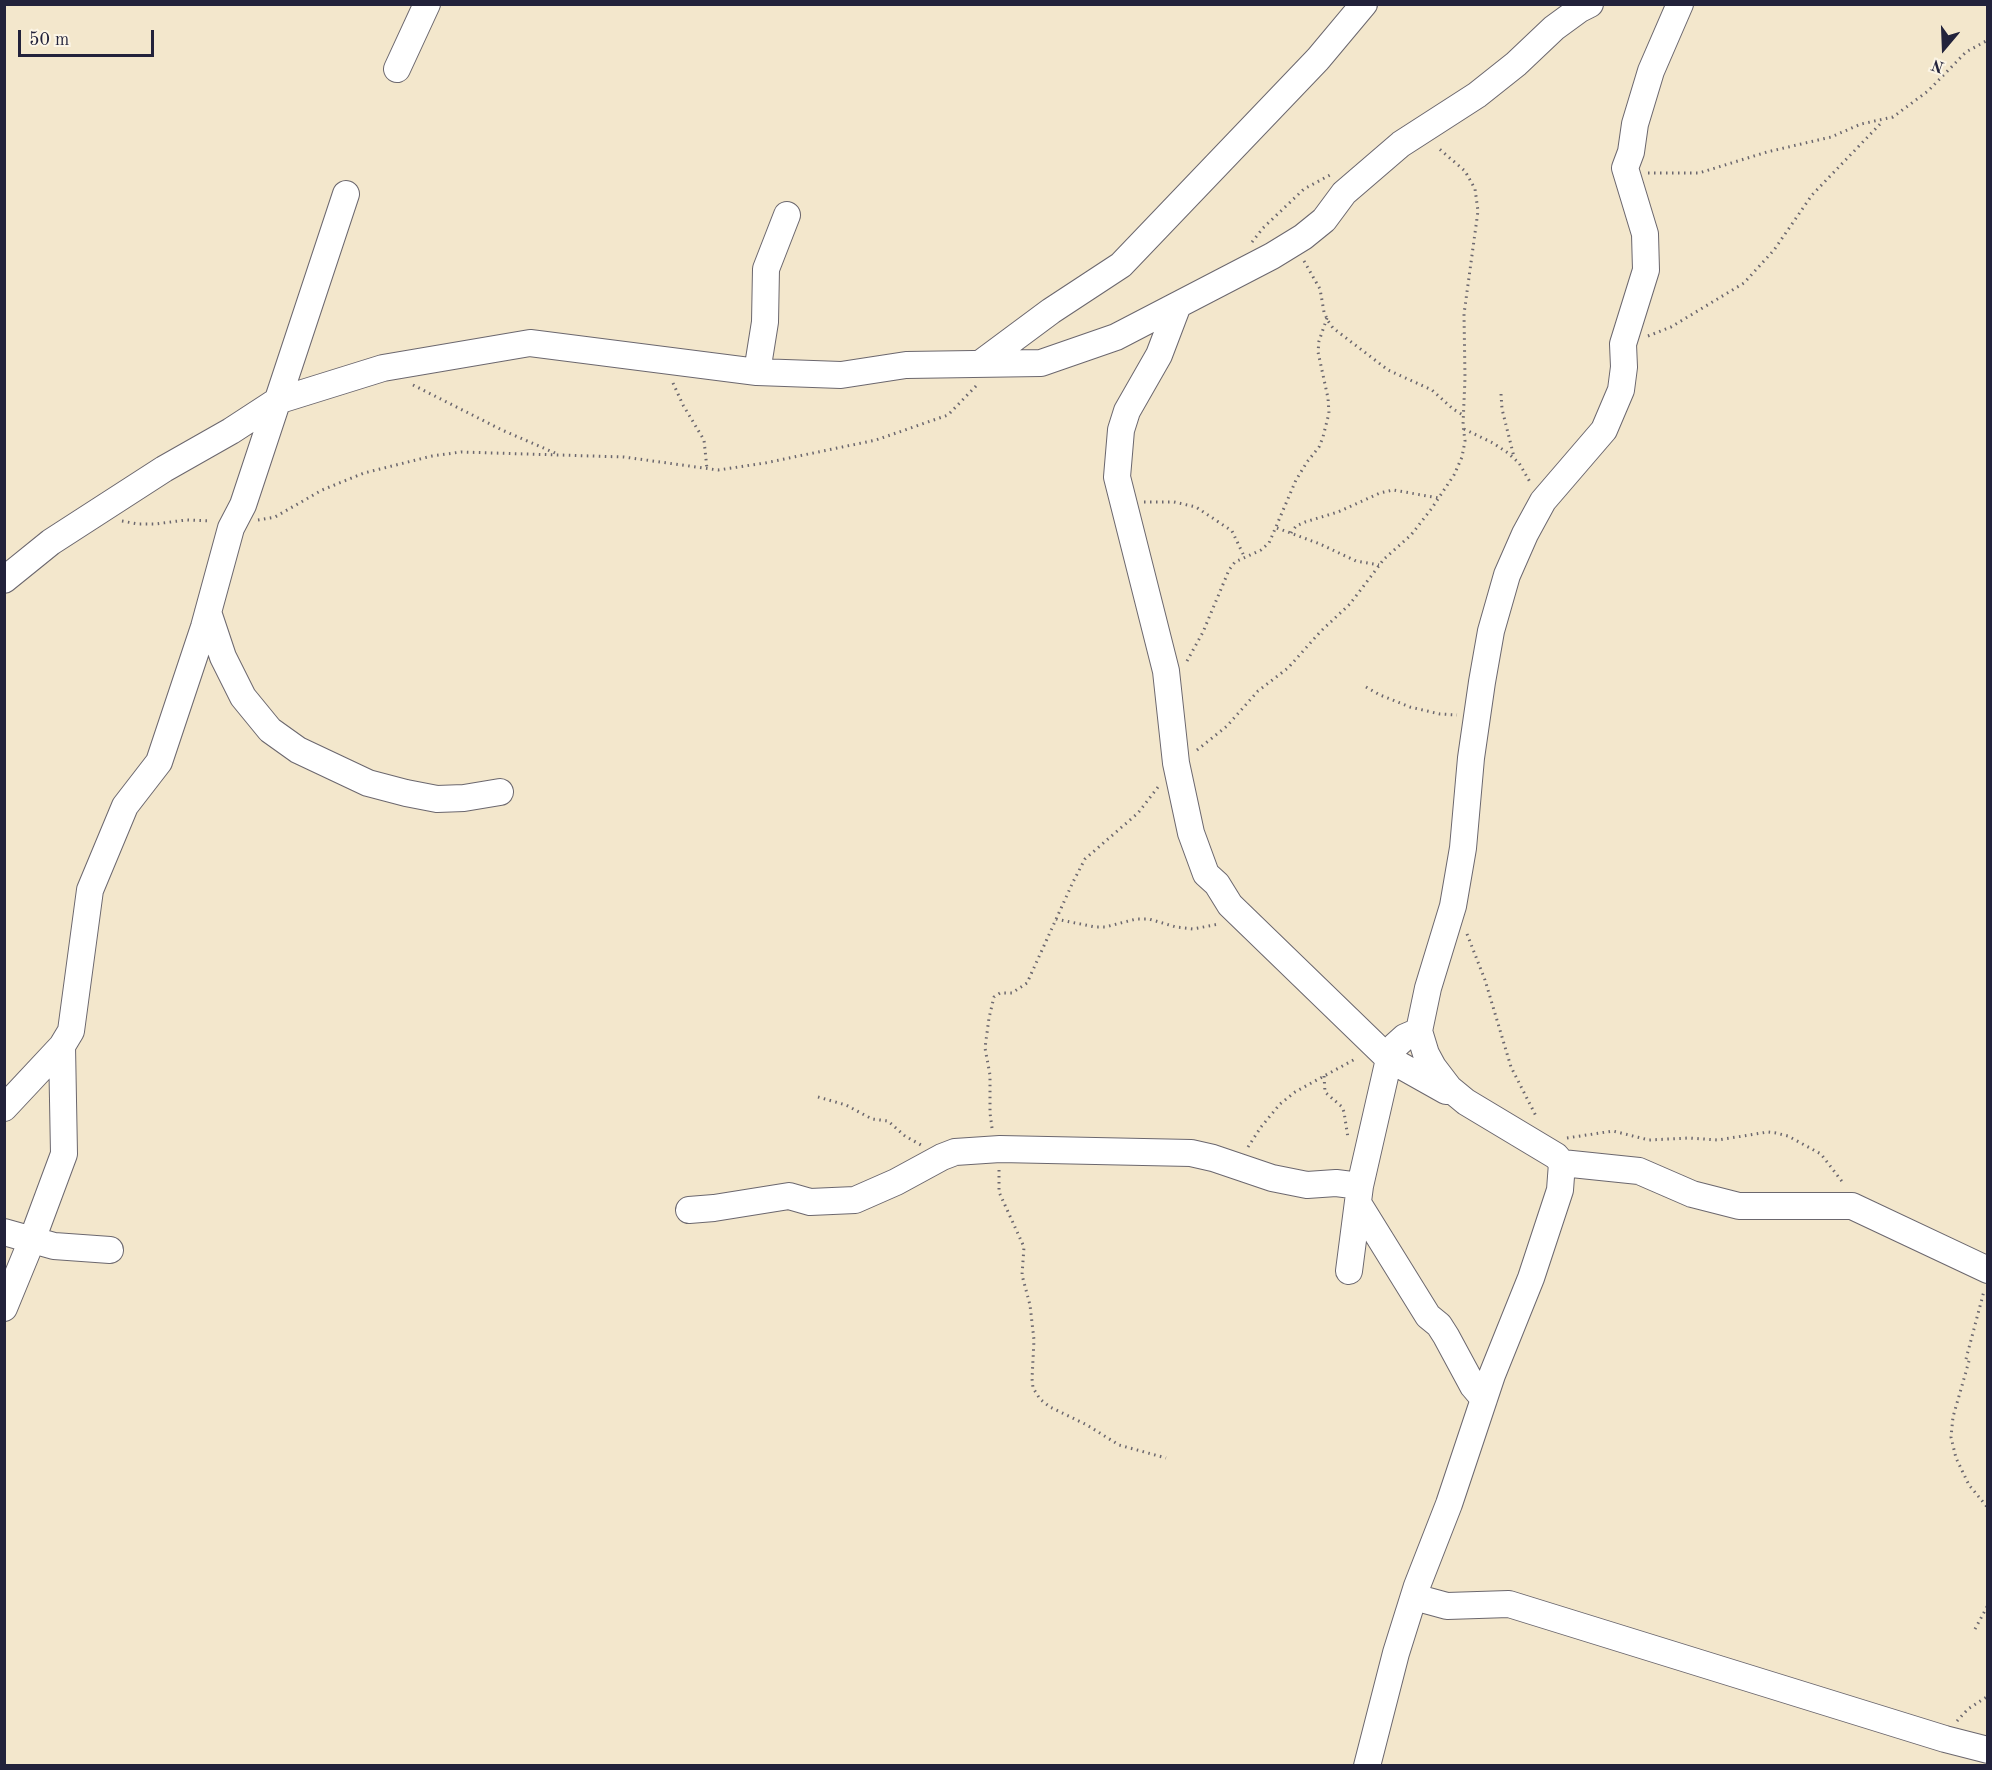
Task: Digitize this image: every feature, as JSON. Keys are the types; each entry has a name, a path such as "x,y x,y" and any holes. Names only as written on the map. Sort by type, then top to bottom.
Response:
{"street":[{"path":"397,69 427,4"},
{"path":"989,363 1051,311 1121,265 1318,59 1364,4"},
{"path":"4,580 36,553 94,514 277,401 383,368 530,343 757,372 841,375 906,365 1041,363 1116,337 1292,245 1324,220 1344,193 1401,144 1477,95 1516,64 1554,28 1590,4"},
{"path":"1466,1102 1449,1088 1433,1067 1426,1054 1419,1031 1428,988 1453,906 1464,848 1477,715 1491,631 1507,575 1525,534 1543,501 1604,430 1621,390 1624,367 1623,344 1646,270 1645,234 1625,168 1651,71 1680,4"},
{"path":"4,1108 62,1046 71,1031 90,890 125,806 159,762 235,521 243,505 346,194"},
{"path":"757,372 765,322 766,268 787,215"},
{"path":"1178,304 1159,355 1127,411 1121,430 1117,477 1166,671 1176,763 1191,833 1206,874 1217,884 1230,905 1383,1053 1466,1102 1540,1134 1562,1163 1639,1171 1692,1194 1739,1206 1852,1206 1986,1270"},
{"path":"208,612 223,657 243,697 270,730 298,750 359,779 406,793 437,799 464,798 500,792"},
{"path":"1383,1053 1405,1037 1419,1031"},
{"path":"4,1308 64,1154 62,1046"},
{"path":"1349,1272 1361,1185 1382,1084 1383,1053"},
{"path":"689,1210 789,1197 810,1202 855,1200 955,1152 1002,1149 1191,1153 1214,1158 1272,1178 1307,1185 1336,1183 1361,1185"},
{"path":"1366,1766 1388,1680 1414,1597 1554,1210 1560,1190 1562,1163"},
{"path":"1361,1185 1428,1316 1446,1336 1473,1386 1484,1399"},
{"path":"4,1232 65,1247 110,1250"},
{"path":"1414,1597 1447,1606 1509,1604 1945,1739 1988,1750"}],"path":[{"path":"1625,168 1649,173 1699,173 1767,152 1832,137 1861,124 1883,121 1893,117 1918,99 1966,52 1988,40"},
{"path":"1623,344 1671,327 1744,283 1774,250 1812,195 1883,121"},
{"path":"1166,1458 1119,1446 1087,1425 1050,1407 1040,1399 1034,1388 1033,1326 1022,1275 1024,1247 1003,1201 998,1179 1002,1149 990,1113 990,1075 985,1048 988,1018 996,994 1012,993 1027,983 1085,859 1138,813 1176,763 1204,745 1237,716 1258,691 1288,668 1321,631 1350,604 1379,565 1411,535 1454,476 1462,457 1465,441 1464,314 1478,211 1475,189 1465,171 1420,132"},
{"path":"1250,243 1304,189 1330,174"},
{"path":"1292,245 1320,289 1327,318 1333,328 1388,370 1432,390 1463,415"},
{"path":"1187,661 1203,632 1229,570 1235,562 1261,550 1269,543 1296,480 1319,447 1329,413 1318,352 1319,341 1327,318"},
{"path":"94,514 138,524 201,520 260,520 275,517 305,498 364,473 432,456 461,452 624,457 707,469 739,468 876,440 948,415 989,363"},
{"path":"383,368 453,406 557,454"},
{"path":"670,374 683,405 704,440 707,469"},
{"path":"1501,394 1502,409 1515,459 1543,501"},
{"path":"1464,429 1493,443 1515,459"},
{"path":"1291,533 1296,526 1338,512 1380,493 1393,490 1439,498"},
{"path":"1124,507 1141,502 1158,501 1185,503 1196,507 1232,531 1244,556"},
{"path":"1277,527 1356,561 1379,565"},
{"path":"1366,687 1396,702 1421,710 1448,715 1477,715"},
{"path":"1453,906 1477,958 1511,1067 1540,1134 1563,1139 1613,1131 1649,1140 1689,1138 1718,1140 1768,1132 1776,1133 1821,1154 1850,1190"},
{"path":"1056,919 1095,927 1105,927 1136,919 1149,919 1192,929 1214,926 1239,914"},
{"path":"1236,1166 1261,1127 1295,1092 1324,1076 1383,1053"},
{"path":"1324,1076 1325,1092 1342,1107 1361,1185"},
{"path":"818,1097 846,1105 872,1119 888,1121 905,1136 921,1144 928,1163"},
{"path":"1988,1223 1988,1243"},
{"path":"1986,1270 1983,1295 1953,1417 1952,1437 1956,1458 1969,1485 1988,1508"},
{"path":"1976,1629 1988,1605"}]}
